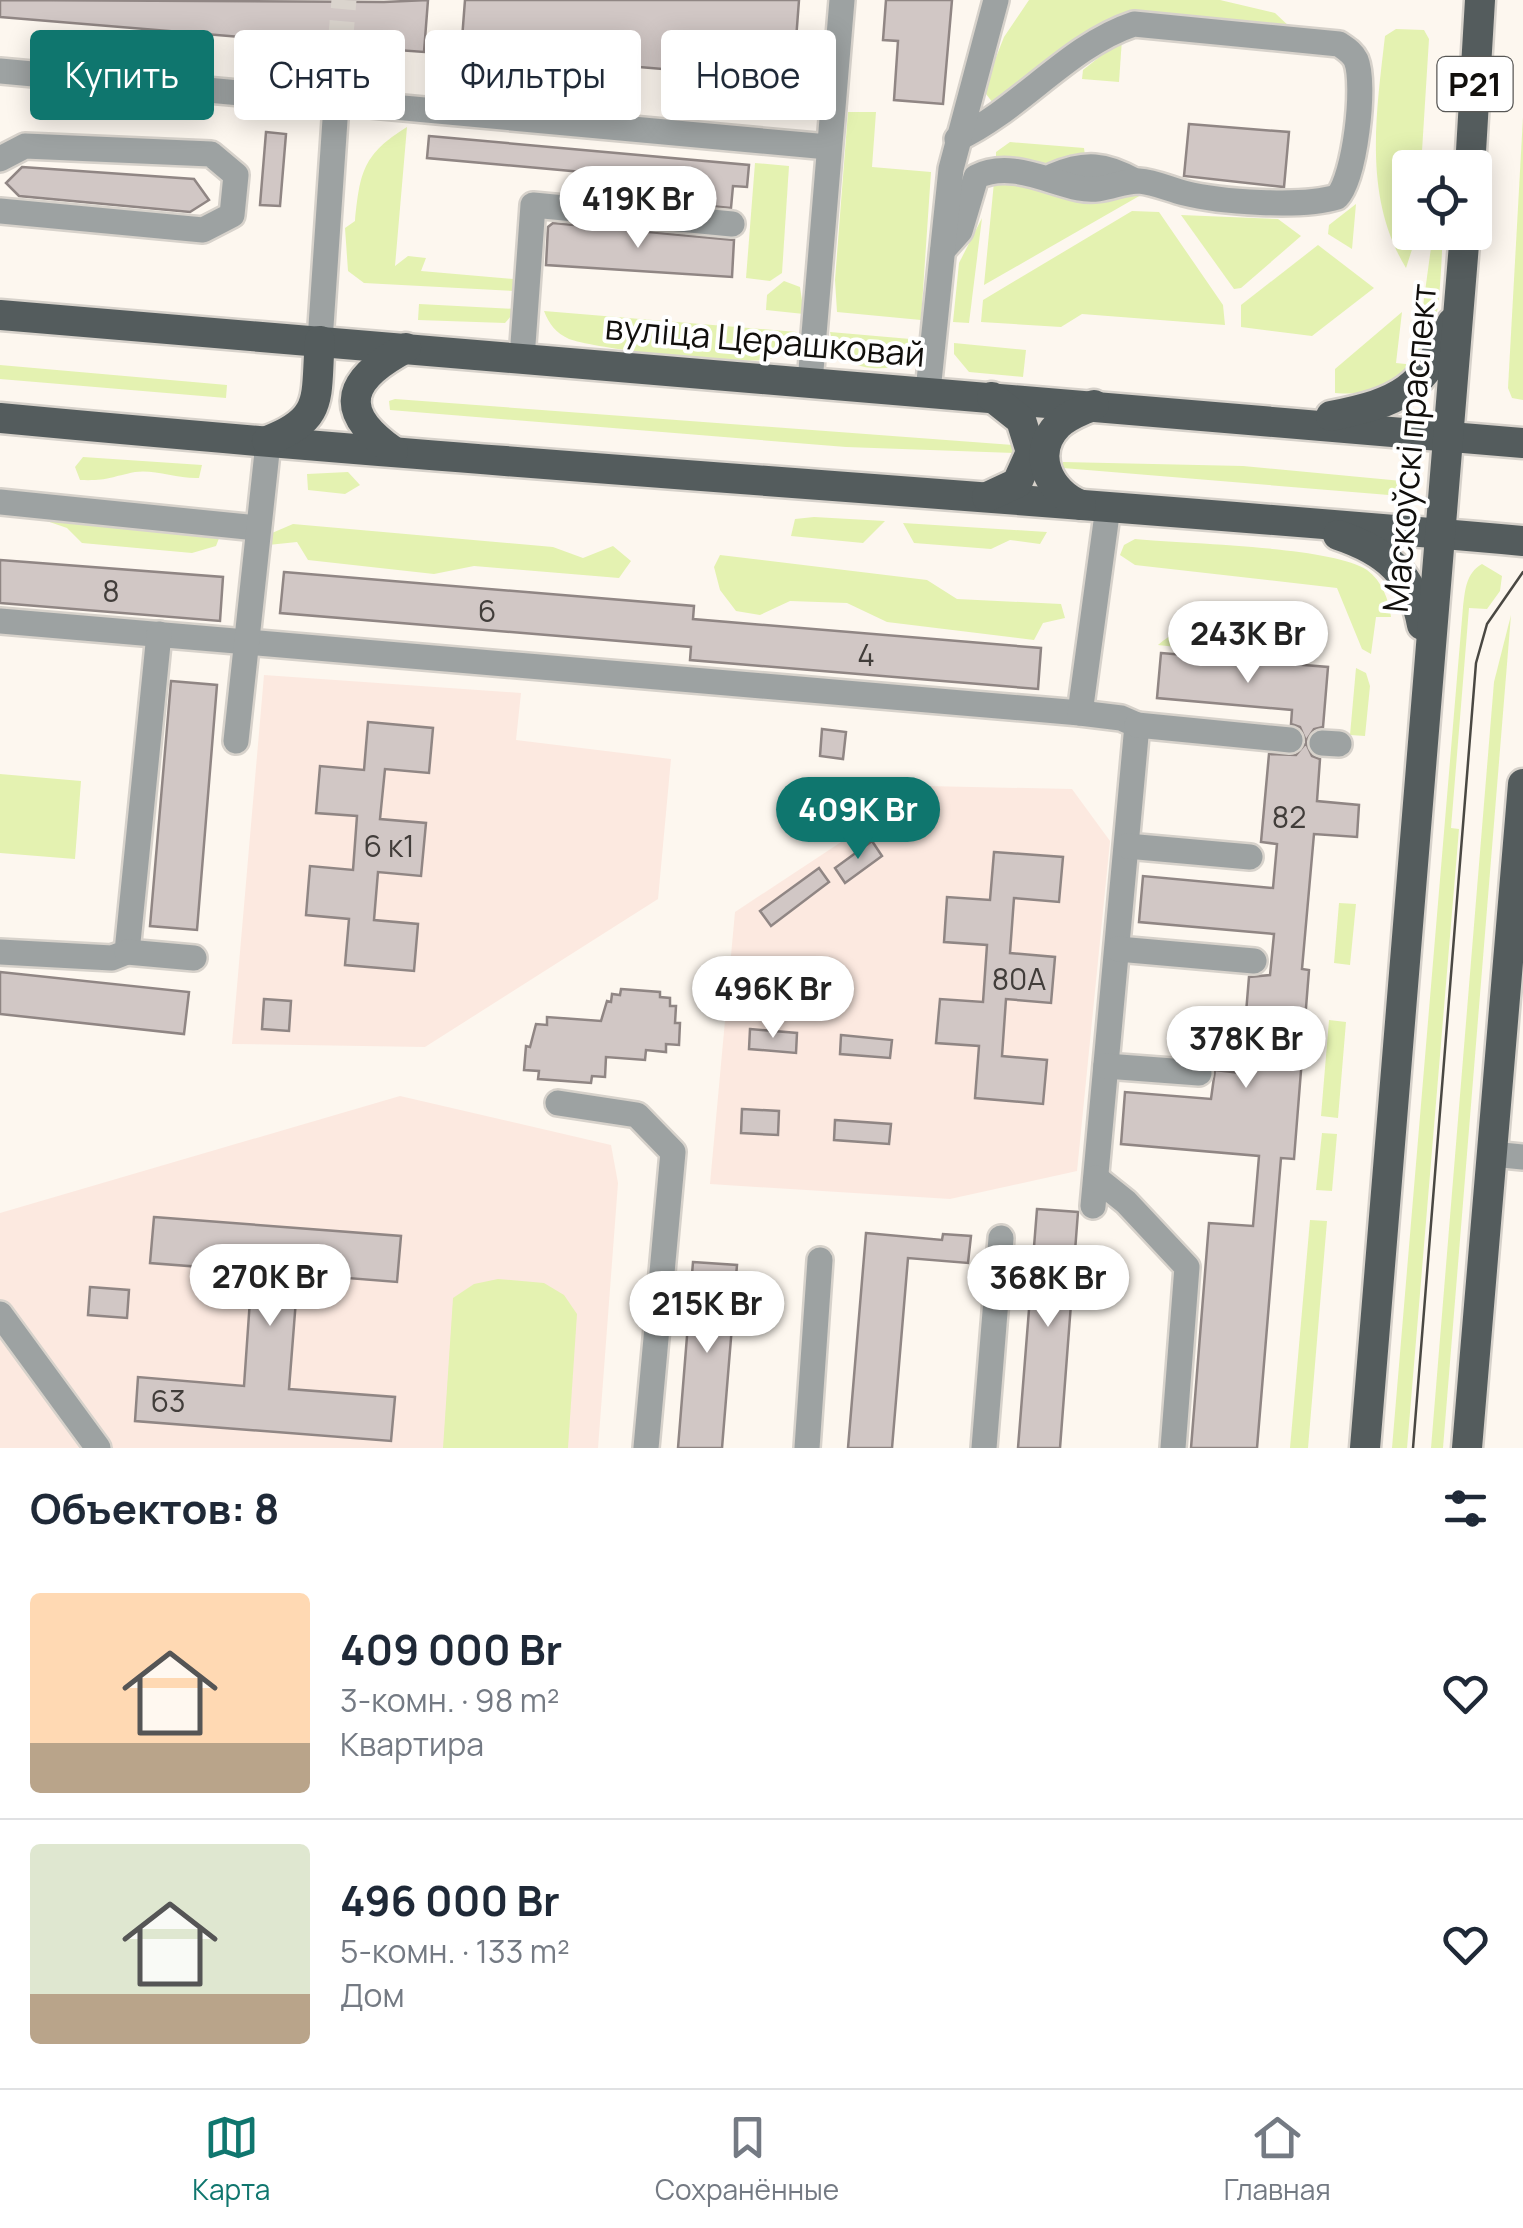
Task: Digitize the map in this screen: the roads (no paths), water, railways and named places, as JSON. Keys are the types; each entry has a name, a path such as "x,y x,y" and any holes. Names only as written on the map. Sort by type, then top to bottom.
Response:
{"main road":[{"name":"Р21","path":"1471,150 1480,0"},
{"name":"Маскоўскі праспект","path":"1365,1448 1464,250"},
{"path":"1298,422 1388,404 1412,389 1438,354 1459,306"},
{"name":"вуліца Церашковай","path":"0,315 1523,443"},
{"path":"266,442 297,428 311,414 320,341"},
{"path":"320,341 329,422 350,448"},
{"path":"393,452 365,430 357,393 373,366 406,348"},
{"path":"987,497 1018,483 1031,452 1021,420 992,397"},
{"path":"1094,405 1060,423 1045,455 1046,468 1059,492 1095,506"},
{"path":"0,418 1523,542"},
{"path":"1304,523 1384,553 1410,582 1424,635 1427,683"},
{"path":"1468,1448 1523,784"}],"lane":[{"path":"810,382 842,0"},
{"path":"928,391 957,139 996,0"},
{"path":"943,250 960,231 976,177 990,170 1053,176 1078,165 1111,167 1136,181 1187,194 1284,202 1337,196 1344,189 1355,143 1359,70 1354,54 1339,44 1134,24 1106,34 991,123 957,139"},
{"path":"0,72 234,93"},
{"path":"405,108 828,147"},
{"path":"320,341 333,120"},
{"path":"0,159 25,146 210,154 236,175 232,215 203,230 0,211"},
{"path":"522,358 533,205 732,224"},
{"path":"236,741 266,442"},
{"path":"0,502 257,528"},
{"path":"1080,713 1095,506"},
{"path":"0,622 1080,713 1121,718 1137,726 1290,740"},
{"path":"127,952 159,634"},
{"path":"1093,1206 1137,726"},
{"path":"1126,846 1250,857"},
{"path":"1118,949 1254,961"},
{"path":"0,952 112,958 127,952 194,958"},
{"path":"1106,1066 1199,1073"},
{"path":"558,1103 637,1115 673,1152 646,1448"},
{"path":"1492,1154 1523,1158"},
{"path":"1096,1178 1126,1202 1187,1266 1173,1448"},
{"path":"984,1448 1001,1238"},
{"path":"807,1448 820,1260"},
{"path":"0,1314 98,1448"}],"tunnel":[{"path":"341,30 344,0"}],"tram line":[{"path":"1413,1448 1476,663 1487,624 1523,572"}]}
